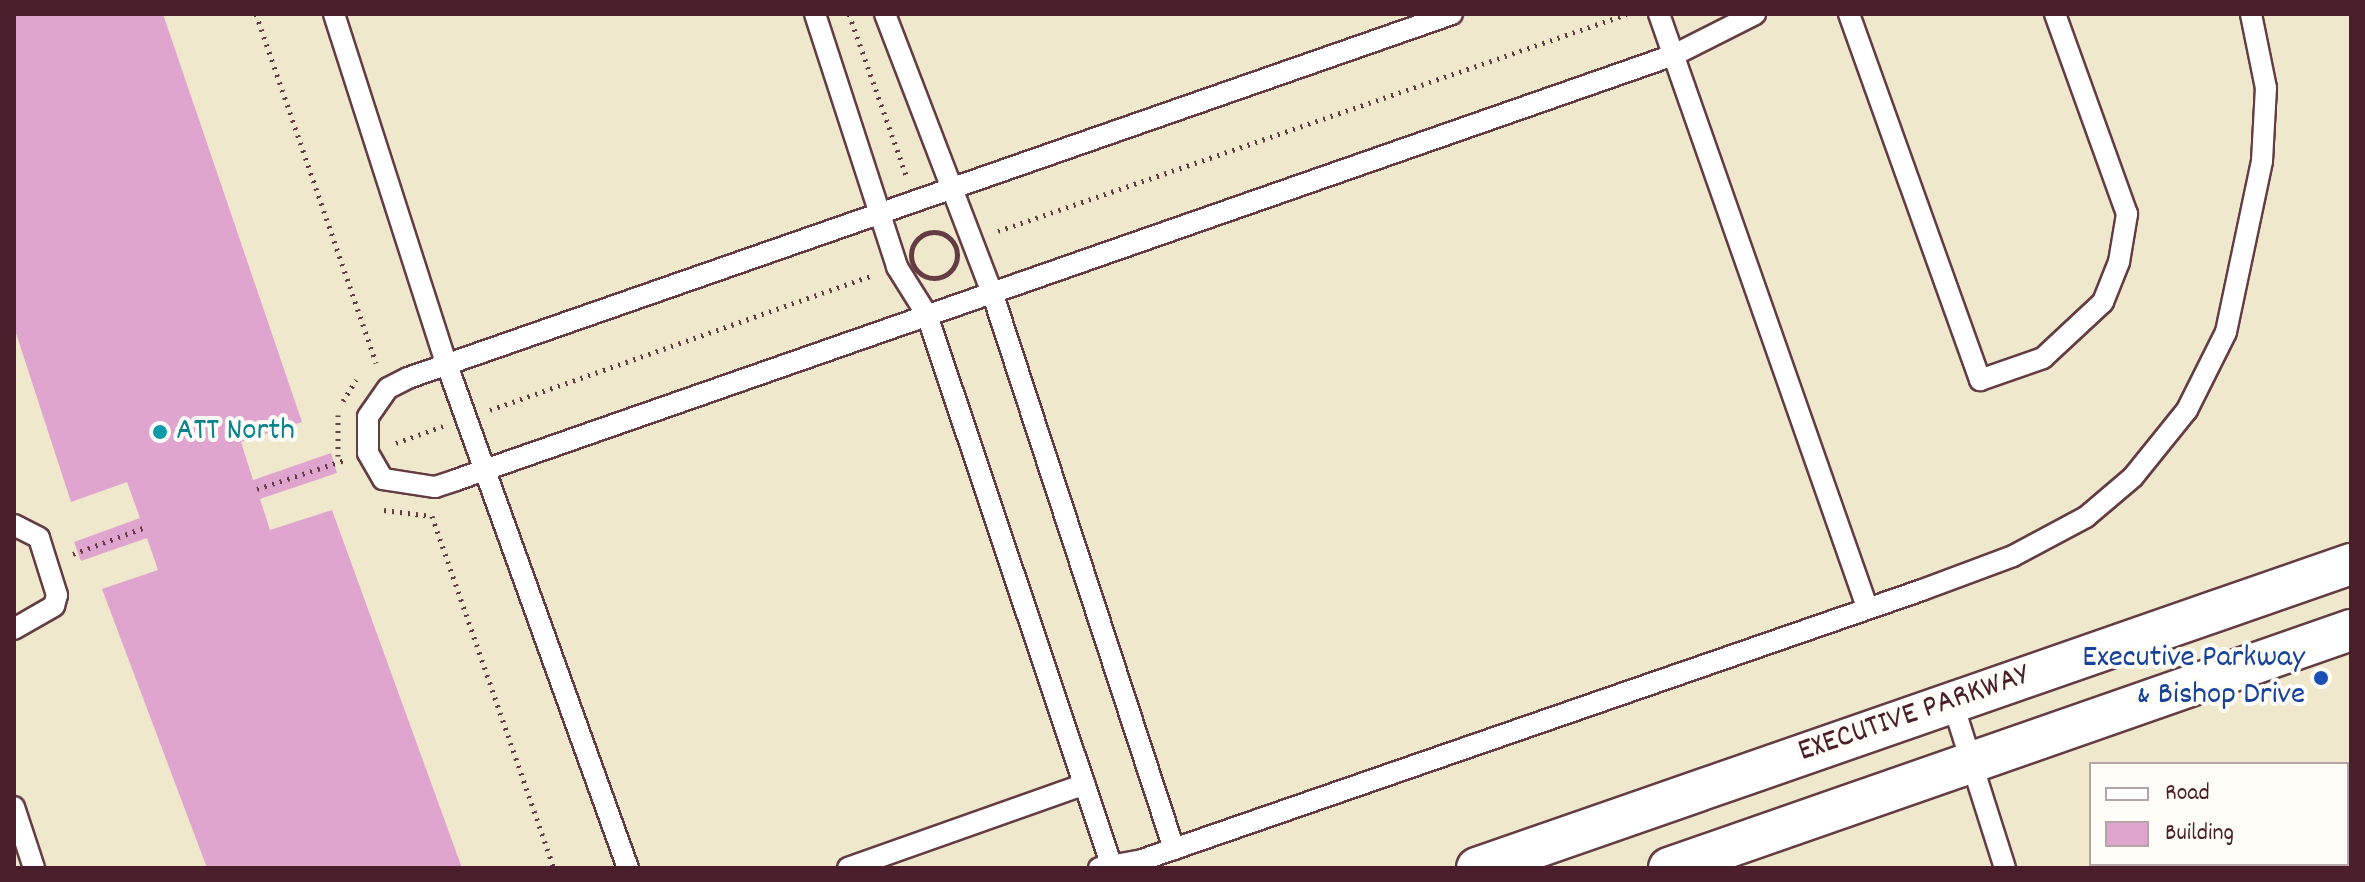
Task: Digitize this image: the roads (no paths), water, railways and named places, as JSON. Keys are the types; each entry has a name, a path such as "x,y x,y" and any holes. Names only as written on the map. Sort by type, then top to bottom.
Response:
{"street":[{"name":"EXECUTIVE PARKWAY","path":"1477,868 2351,564"},
{"name":"EXECUTIVE PARKWAY","path":"1669,868 2351,630"}],"lane":[{"path":"334,14 447,365 628,868"},
{"path":"815,14 882,212 927,315 1085,784 1105,866 1174,849 2013,556 2086,517 2133,477 2187,410 2226,332 2245,267 2266,88 2251,14"},
{"path":"885,14 964,244 993,295 1174,849"},
{"path":"1452,14 388,388 368,417 368,453 383,479 410,486 435,487 927,315 993,295 1674,55 1755,14"},
{"path":"1659,14 1867,607"},
{"path":"1849,14 1980,380 2043,358 2103,302 2119,262 2127,214 2055,14"},
{"path":"14,525 25,525 52,561 54,606 14,629"},
{"path":"1952,701 1969,763 2005,868"},
{"path":"848,868 1085,784"},
{"path":"14,807 34,868"}],"place":[{"name":"ATT North","path":"160,432"},
{"name":"Executive Parkway & Bishop Drive","path":"2321,678"}]}
